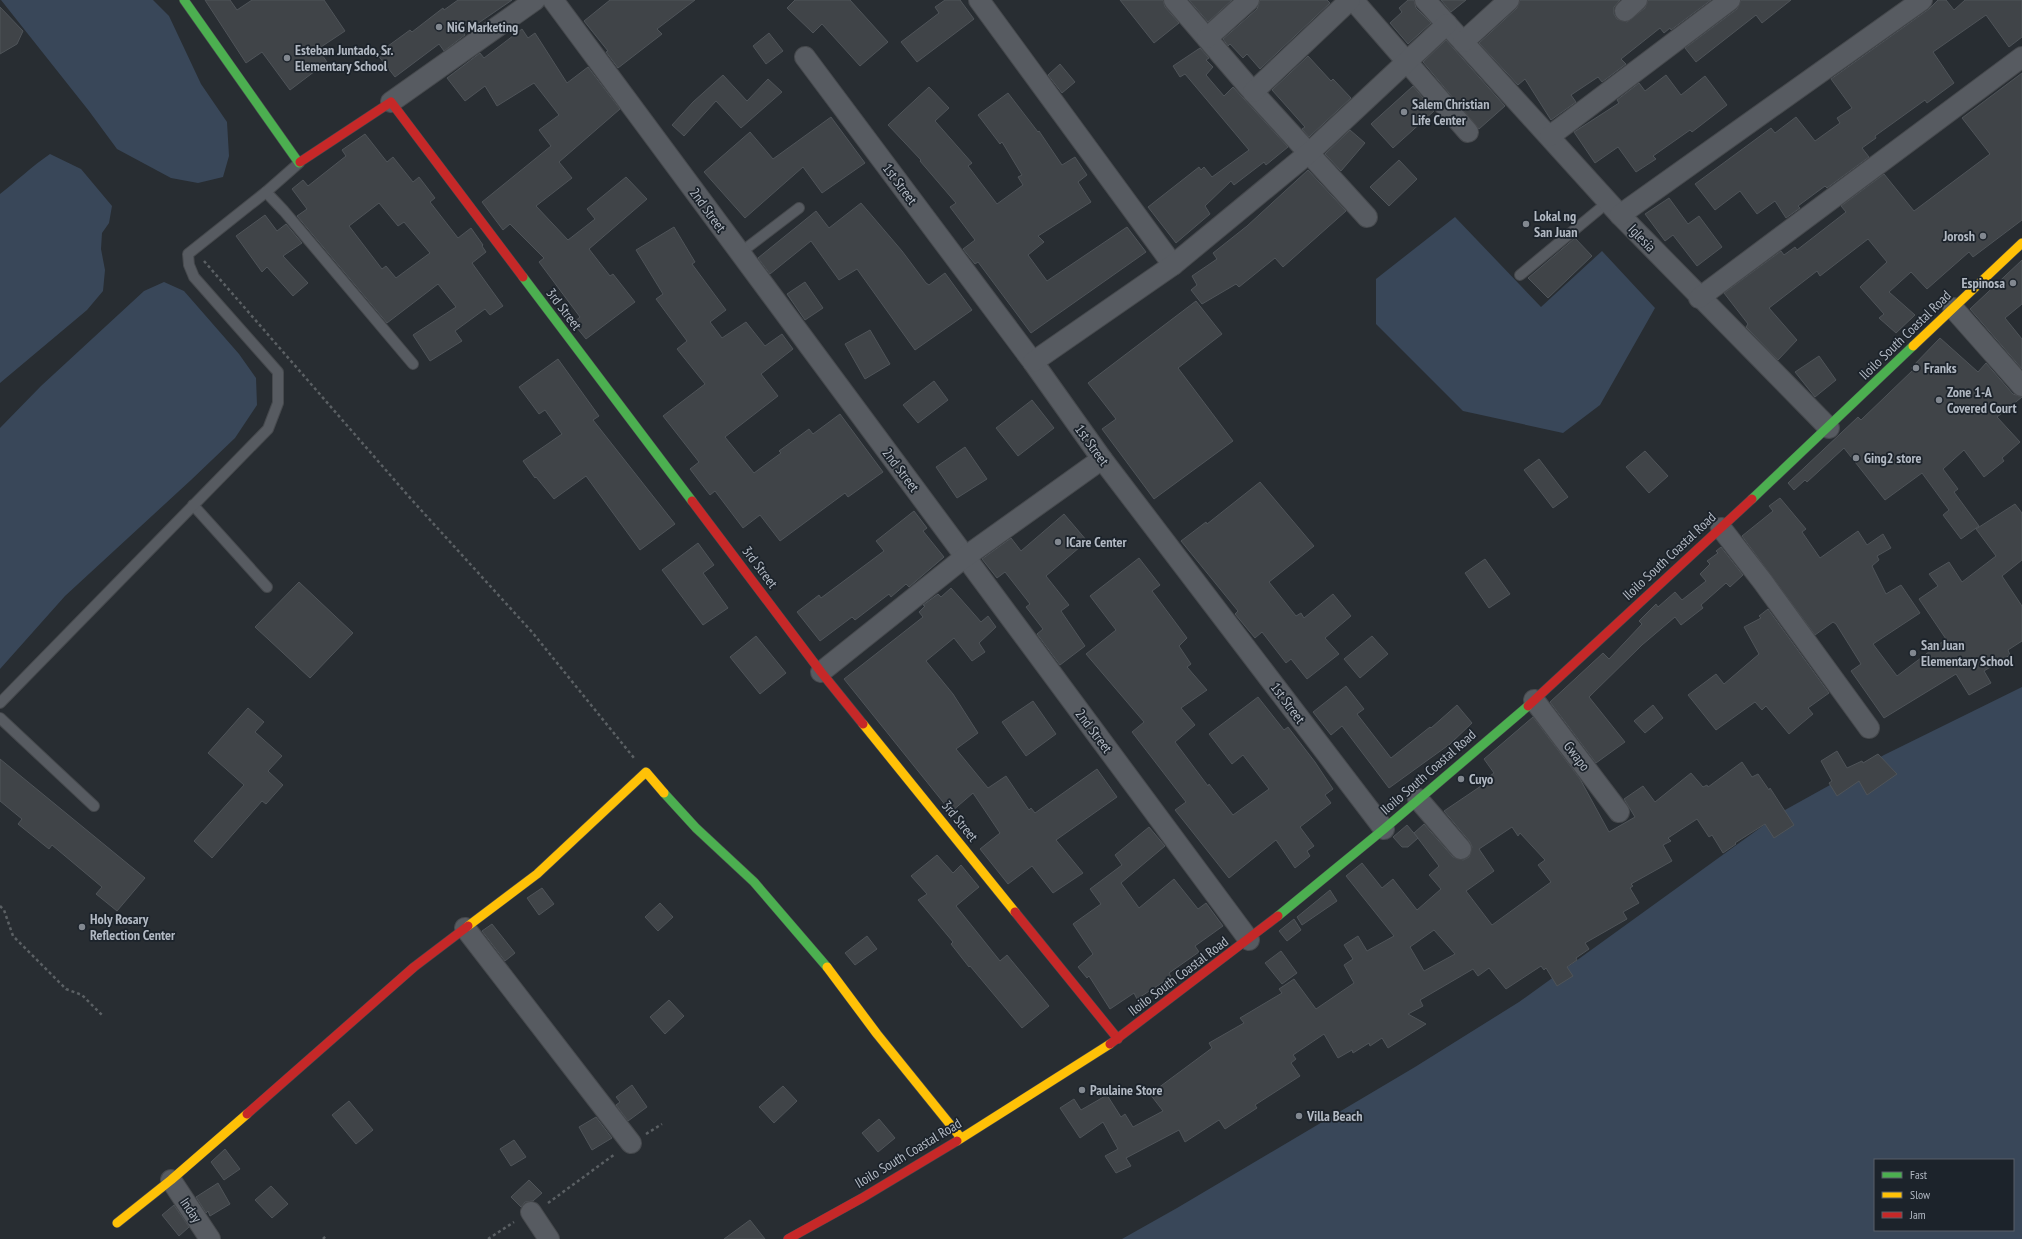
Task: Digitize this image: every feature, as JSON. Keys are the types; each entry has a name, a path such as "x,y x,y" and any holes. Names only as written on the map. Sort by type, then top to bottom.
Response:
{"street":[{"path":"184,0 299,163 391,102 535,0"},
{"name":"2nd Street","path":"553,0 1249,940"},
{"path":"979,0 1173,266"},
{"path":"1174,0 1253,92 1310,152 1367,218"},
{"path":"1207,38 1249,0"},
{"path":"1253,92 1352,0 1468,132"},
{"name":"Iglesia","path":"1425,0 1614,208 1699,298 1829,428"},
{"path":"1463,42 1509,0"},
{"path":"1550,136 1730,0"},
{"path":"1614,208 1922,0"},
{"path":"1034,362 1173,266 1310,152 1447,24"},
{"name":"1st Street","path":"805,57 1034,362 1102,459 1384,829"},
{"path":"1699,298 2022,57"},
{"name":"3rd Street","path":"391,102 821,672 1118,1039"},
{"name":"Iloilo South Coastal Road","path":"788,1239 862,1198 961,1138 1118,1039 1249,940 1384,829 1534,700 1829,428 2022,243"},
{"path":"1953,308 2022,386"},
{"path":"821,672 965,557 1102,459"},
{"path":"1721,528 1763,582 1869,728"},
{"name":"Gwapo","path":"1534,700 1619,812"},
{"path":"117,1223 171,1180 414,967 537,874 646,772 696,828 754,882 821,959 877,1034 961,1138"},
{"path":"1418,799 1461,848"},
{"path":"465,928 631,1143"},
{"name":"Inday","path":"171,1180 210,1239"},
{"path":"531,1212 549,1239"}],"lane":[{"path":"0,703 268,429 278,403 278,372 194,277 189,265 188,254 266,192 299,163"},
{"path":"266,192 284,211 413,364"},
{"path":"740,253 800,208"},
{"path":"1520,275 1614,208"},
{"path":"193,505 267,587"},
{"path":"0,718 94,806"}],"path":[{"path":"194,250 411,499 532,632 646,772"},
{"path":"0,906 4,910 13,936 66,989 82,995 102,1015"},
{"path":"488,1239 531,1212 548,1204 631,1143 662,1124"},
{"path":"323,1239 326,1236"}],"water":[{"path":"1,0 153,0 169,16 201,84 227,122 229,156 223,177 198,183 171,178 117,149 89,111"},
{"path":"50,154 81,169 112,206 109,223 102,233 101,249 105,270 103,291 87,310 0,383 0,194"},
{"path":"1455,217 1541,307 1602,251 1655,308 1600,405 1563,433 1463,411 1376,324 1376,279"},
{"path":"164,282 184,291 239,354 256,378 257,405 235,438 65,596 0,669 0,428 41,386 144,291"},
{"path":"2022,687 2022,1239 1122,1239 1415,1067 1519,1002 1785,810 1884,755"}],"building":[{"name":"Esteban Juntado, Sr. Elementary School","path":"205,0 230,0 237,10 252,0 324,0 345,31 318,49 327,62 290,90 262,52 246,63"},
{"path":"458,0 512,0 464,33 465,35 444,51 439,44 395,77 377,54 410,30 412,32 443,8 444,10"},
{"path":"610,0 695,0 657,29 662,34 618,68 606,52 608,51 584,21"},
{"path":"795,0 850,0 888,42 860,66 822,24 813,33 787,8"},
{"path":"945,0 960,0 974,19 917,62 901,42 939,13 935,7"},
{"path":"1120,0 1163,0 1165,7 1179,23 1154,43"},
{"path":"1189,0 1232,0 1208,22"},
{"path":"1260,0 1327,0 1330,3 1260,69 1247,54 1243,58 1230,44 1228,46 1223,39 1257,9"},
{"path":"1408,0 1414,0 1416,8 1431,23 1408,44 1390,23 1402,12 1399,8"},
{"path":"1441,0 1466,0 1451,12"},
{"path":"1520,0 1620,0 1614,7 1614,14 1617,19 1627,22 1645,8 1648,0 1711,0 1671,30 1670,28 1664,33 1660,28 1621,59 1626,64 1602,82 1598,77 1571,95 1576,102 1551,120 1525,79 1518,85 1479,43 1517,8"},
{"path":"1741,0 1791,0 1762,23 1756,15 1696,62 1685,48 1737,9"},
{"path":"1938,0 1946,0 1954,10 1965,0 2022,0 2022,37 2009,47 1986,15 1933,52 1954,83 1927,103 1925,100 1875,136 1876,138 1862,148 1869,157 1827,188 1825,186 1798,206 1800,208 1786,218 1775,201 1757,214 1740,191 1715,210 1695,184 1771,128 1775,133 1796,117 1815,141 1840,123 1837,118 1852,108 1831,79 1929,9"},
{"path":"0,7 23,31 17,44 0,54"},
{"path":"522,29 528,38 535,33 567,83 588,67 620,109 559,162 572,178 536,206 568,240 595,219 587,209 626,177 647,199 589,249 610,276 613,274 635,302 586,339 573,323 580,317 539,262 544,258 510,224 503,230 482,202 551,146 539,130 559,115 534,83 497,106 485,86 465,101 447,78 480,53 484,58"},
{"path":"769,33 783,51 766,64 753,46"},
{"path":"1446,40 1505,106 1479,129 1423,62"},
{"path":"1200,48 1209,58 1206,60 1213,67 1206,75 1224,96 1233,87 1288,147 1266,165 1264,162 1234,185 1231,181 1205,206 1210,214 1176,243 1148,207 1199,167 1201,170 1204,167 1212,177 1249,150 1185,74 1180,77 1173,66"},
{"path":"1308,56 1331,81 1333,79 1351,98 1309,137 1302,129 1305,127 1272,90"},
{"path":"1060,64 1075,82 1062,93 1048,75"},
{"path":"2022,73 2022,220 1973,257 1969,252 1927,289 1911,272 1889,292 1915,315 1896,333 1879,318 1884,314 1860,287 1887,262 1868,239 1820,276 1817,271 1769,308 1797,340 1778,360 1746,327 1748,324 1724,293 1781,251 1784,255 1795,247 1797,250 1846,212 1841,206 1884,174 1914,211 1990,154 1962,118"},
{"path":"723,75 747,101 768,79 782,92 741,128 716,101 684,136 672,125 693,102"},
{"path":"1666,75 1681,95 1705,76 1727,105 1692,132 1690,130 1653,156 1656,159 1636,172 1618,147 1595,163 1574,132 1619,103 1617,100 1639,83 1645,91"},
{"path":"1413,86 1434,111 1393,148 1371,124"},
{"path":"929,87 949,108 935,121 972,163 968,166 997,204 1023,185 1018,177 1022,175 1002,142 1000,144 978,115 1008,93 1038,132 1039,131 1062,165 1075,157 1087,175 1078,182 1091,202 1038,236 1044,242 1028,255 1047,281 1127,227 1146,252 1031,333 978,262 975,264 963,249 975,240 950,207 956,203 920,161 921,160 888,125"},
{"path":"831,117 865,163 822,193 803,167 745,218 704,172 750,132 773,159"},
{"path":"1350,130 1365,143 1341,171 1325,154"},
{"path":"365,134 387,162 393,157 413,182 419,177 435,198 430,202 458,238 471,228 486,252 472,263 503,306 490,315 485,309 455,331 462,341 430,361 413,335 456,307 438,284 387,323 297,216 307,209 292,189 303,180 308,186 346,156 342,150","holes":["379,203 398,226 404,222 430,253 396,278 386,266 382,269 349,226"]},
{"path":"1399,160 1417,179 1389,206 1370,187"},
{"path":"1308,170 1346,211 1283,267 1275,258 1239,287 1236,284 1202,304 1191,290 1197,285 1192,276 1217,259 1213,253 1247,226"},
{"path":"1669,198 1688,224 1699,216 1722,247 1697,266 1673,235 1665,241 1645,214"},
{"path":"861,203 902,251 926,283 929,285 945,273 972,310 915,350 857,269 839,280 811,241 770,274 758,258 816,211 829,228"},
{"path":"265,215 277,231 286,224 302,243 283,256 308,283 293,296 267,267 262,272 236,236"},
{"path":"674,227 695,262 692,264 726,310 710,322 722,338 746,322 765,346 782,334 793,349 761,374 778,396 725,437 754,473 781,453 779,451 809,429 813,434 840,414 883,472 848,497 845,493 780,541 760,515 743,528 715,491 710,495 690,469 699,462 663,416 705,384 677,349 687,341 656,299 663,294 636,250"},
{"path":"1575,238 1592,256 1548,298 1528,278"},
{"path":"2022,260 2022,304 2005,318 2022,339 2022,369 1970,309"},
{"path":"805,282 823,308 805,320 787,294"},
{"path":"1196,301 1222,334 1178,368 1233,441 1154,499 1102,429 1116,419 1088,383"},
{"path":"870,330 890,364 865,379 845,344"},
{"path":"1940,338 1978,372 1986,363 2013,394 2022,397 1997,417 2020,442 2002,458 2004,461 1984,477 1964,450 1943,469 1958,489 1954,492 1979,526 1961,539 1943,515 1949,510 1922,473 1885,500 1844,448 1807,482 1805,480 1794,490 1788,483 1858,417 1861,420 1913,370 1911,368"},
{"path":"1819,356 1836,380 1815,397 1795,372"},
{"path":"558,359 599,416 593,420 675,524 640,550 586,476 554,499 536,477 535,478 523,461 562,434 545,410 539,414 519,387"},
{"path":"934,381 948,400 918,423 903,405"},
{"path":"1032,400 1054,428 1018,456 996,428"},
{"path":"965,447 987,479 957,498 936,467"},
{"path":"1645,451 1668,476 1649,493 1626,467"},
{"path":"1539,459 1568,497 1553,508 1524,470"},
{"path":"1260,482 1314,546 1269,582 1296,616 1301,613 1304,618 1333,594 1351,616 1325,638 1339,654 1307,679 1291,659 1286,663 1262,632 1255,638 1235,614 1238,611 1181,541 1206,522 1207,524"},
{"path":"1780,498 1806,529 1802,532 1820,558 1858,531 1867,545 1883,534 1891,548 1877,556 1879,560 1872,566 1886,594 1901,585 1920,613 1873,644 1897,676 1946,639 1919,599 1938,586 1929,574 1949,562 1962,582 1996,556 1976,529 2015,504 2022,513 2022,560 2002,576 2022,606 2022,641 2008,650 2010,655 1984,671 1991,683 1969,695 1956,674 1884,718 1851,671 1861,664 1836,624 1833,622 1815,635 1742,536 1773,511 1769,506"},
{"path":"914,511 927,528 923,531 944,557 909,587 906,584 891,597 889,594 855,620 852,617 820,641 797,612 819,595 821,598 884,551 876,541"},
{"path":"1064,514 1087,541 1046,576 1069,605 1061,611 1085,646 1060,665 1037,634 1043,629 1026,607 1030,604 1005,572 997,578 982,559 1011,538 1021,551"},
{"path":"698,543 714,565 703,573 728,608 703,625 662,570"},
{"path":"1721,547 1743,575 1730,587 1726,583 1701,605 1703,608 1681,625 1675,617 1642,645 1589,697 1625,742 1596,763 1550,702 1603,653 1609,659 1642,624 1639,621 1656,604 1658,607 1675,592 1682,600 1706,581 1700,574 1710,564 1707,561 1718,553 1716,551"},
{"path":"1139,558 1160,585 1152,591 1187,638 1179,646 1191,664 1187,667 1207,690 1181,708 1195,725 1175,742 1208,786 1209,784 1233,815 1269,789 1243,755 1232,764 1209,734 1258,697 1284,730 1288,727 1315,762 1333,789 1325,795 1331,803 1300,827 1314,846 1307,851 1310,856 1295,868 1276,840 1229,878 1175,810 1186,802 1132,732 1144,722 1086,654 1116,630 1090,596"},
{"path":"1485,559 1510,594 1489,608 1465,573"},
{"path":"299,582 353,633 310,678 255,627"},
{"path":"951,588 981,622 988,616 996,627 979,643 985,652 972,661 954,638 926,661 953,694 978,733 956,749 988,788 1006,776 1029,810 1031,808 1035,813 1097,769 1117,797 1056,840 1083,873 1053,893 1032,866 1008,884 980,849 1000,833 973,793 951,812 844,679 923,617 919,612 925,606 923,605 938,594 941,597"},
{"path":"1768,609 1829,693 1808,708 1813,714 1789,734 1766,706 1762,710 1755,702 1716,730 1688,695 1716,674 1724,684 1759,654 1744,627 1761,618 1759,616"},
{"path":"756,636 786,673 760,694 730,657"},
{"path":"1372,636 1388,654 1360,678 1344,659"},
{"path":"1346,686 1364,709 1357,714 1391,758 1430,727 1431,728 1457,705 1472,723 1450,744 1389,788 1342,726 1331,735 1313,712"},
{"path":"1033,701 1056,734 1026,756 1002,722"},
{"path":"1653,705 1663,718 1645,733 1634,721"},
{"path":"248,708 264,722 255,732 282,756 268,771 283,785 266,804 262,801 212,858 194,841 244,785 208,753"},
{"path":"1533,717 1580,779 1609,832 1635,817 1624,799 1643,786 1655,802 1691,773 1703,787 1707,785 1708,787 1742,762 1752,777 1758,774 1769,790 1770,788 1794,825 1774,838 1765,824 1735,843 1736,844 1723,853 1712,835 1709,837 1697,819 1668,838 1671,841 1663,845 1672,861 1631,884 1633,886 1630,888 1639,903 1623,912 1627,919 1585,943 1589,949 1576,958 1577,960 1567,967 1573,976 1557,986 1546,968 1544,970 1541,966 1506,989 1489,968 1478,976 1473,969 1420,1000 1423,1006 1408,1014 1426,1024 1388,1048 1382,1038 1370,1046 1369,1043 1353,1053 1352,1050 1338,1058 1324,1034 1293,1055 1296,1059 1291,1063 1300,1076 1255,1105 1257,1108 1225,1129 1219,1120 1185,1142 1179,1130 1126,1158 1131,1166 1116,1173 1105,1156 1118,1149 1103,1122 1080,1138 1060,1108 1074,1099 1081,1110 1107,1095 1121,1117 1125,1114 1133,1127 1163,1111 1150,1094 1212,1048 1209,1043 1244,1023 1240,1018 1282,993 1279,989 1294,979 1316,1009 1354,983 1344,965 1353,959 1344,945 1358,936 1367,951 1394,936 1346,876 1362,863 1382,888 1393,879 1417,910 1441,889 1429,875 1439,866 1414,833 1424,824 1453,857 1463,860 1469,857 1472,847 1470,842 1444,811 1481,786 1479,784 1494,773 1484,759","holes":["1512,827 1518,836 1520,833 1545,860 1538,865 1551,882 1492,925 1466,891 1494,871 1479,849","1434,930 1455,954 1424,971 1410,947"]},
{"path":"1837,751 1847,768 1862,761 1863,763 1878,754 1897,774 1867,795 1859,781 1837,796 1829,783 1832,781 1821,761"},
{"path":"0,759 145,878 117,911 96,894 102,887 52,845 49,849 18,824 22,819 0,801"},
{"path":"1407,825 1418,838 1408,847 1402,847 1393,837"},
{"path":"1149,827 1165,846 1121,883 1139,908 1174,879 1198,909 1206,903 1223,926 1195,946 1199,952 1169,973 1171,977 1137,999 1134,993 1110,1009 1089,976 1087,978 1078,967 1093,954 1073,924 1101,904 1090,889 1122,865 1115,855"},
{"path":"937,855 953,873 961,865 979,887 956,906 1000,961 1007,955 1049,1006 1022,1028 970,966 969,967 951,944 953,942 918,900 927,894 911,876"},
{"path":"542,888 554,904 539,915 527,898"},
{"path":"1330,890 1337,901 1302,925 1297,917"},
{"path":"660,903 673,917 658,931 645,917"},
{"path":"1294,919 1301,930 1287,941 1279,931"},
{"path":"492,924 515,953 505,961 482,931"},
{"path":"867,936 877,949 855,965 845,953"},
{"path":"1281,951 1297,973 1282,984 1265,963"},
{"path":"669,1000 684,1016 665,1034 650,1017"},
{"path":"632,1085 647,1107 628,1121 616,1105 620,1102 616,1097"},
{"path":"783,1086 797,1101 774,1123 759,1107"},
{"path":"349,1101 373,1130 356,1144 332,1115"},
{"path":"596,1117 612,1138 592,1150 579,1127"},
{"path":"879,1119 895,1138 878,1152 862,1133"},
{"path":"514,1140 526,1157 511,1166 500,1149"},
{"path":"225,1149 240,1169 224,1180 211,1162"},
{"path":"529,1180 542,1193 533,1201 525,1202 521,1207 511,1197"},
{"path":"218,1183 230,1204 210,1216 208,1211 206,1213 196,1197"},
{"path":"271,1186 288,1204 272,1218 255,1200"},
{"path":"174,1205 189,1227 179,1236 162,1215"},
{"path":"750,1220 765,1239 724,1239"}],"traffic: fast":[{"path":"184,0 299,163 300,162"},
{"path":"523,277 692,501"},
{"path":"1752,499 1913,346"},
{"path":"1278,916 1384,829 1528,706"},
{"path":"664,793 696,828 754,882 827,967"}],"traffic: slow":[{"path":"1913,346 2022,243"},
{"path":"863,724 1015,912"},
{"path":"468,926 537,874 646,772 664,793"},
{"path":"827,967 877,1034 961,1138"},
{"path":"957,1141 1110,1044"},
{"path":"117,1223 171,1180 247,1114"}],"traffic: jam":[{"path":"300,162 391,102 523,277"},
{"path":"1528,706 1752,499"},
{"path":"692,501 821,672 863,724"},
{"path":"1015,912 1118,1039"},
{"path":"1110,1044 1278,916"},
{"path":"247,1114 414,967 468,926"},
{"path":"788,1239 862,1198 957,1141"}],"place":[{"name":"NiG Marketing","path":"439,27"},
{"name":"Esteban Juntado, Sr. Elementary School","path":"287,58"},
{"name":"Salem Christian Life Center","path":"1404,112"},
{"name":"Lokal ng San Juan","path":"1526,224"},
{"name":"Jorosh","path":"1983,236"},
{"name":"Espinosa","path":"2013,283"},
{"name":"Franks","path":"1916,368"},
{"name":"Zone 1-A Covered Court","path":"1939,400"},
{"name":"Ging2 store","path":"1856,458"},
{"name":"ICare Center","path":"1058,542"},
{"name":"San Juan Elementary School","path":"1913,653"},
{"name":"Cuyo","path":"1461,779"},
{"name":"Holy Rosary Reflection Center","path":"82,927"},
{"name":"Paulaine Store","path":"1082,1090"},
{"name":"Villa Beach","path":"1299,1116"}]}
